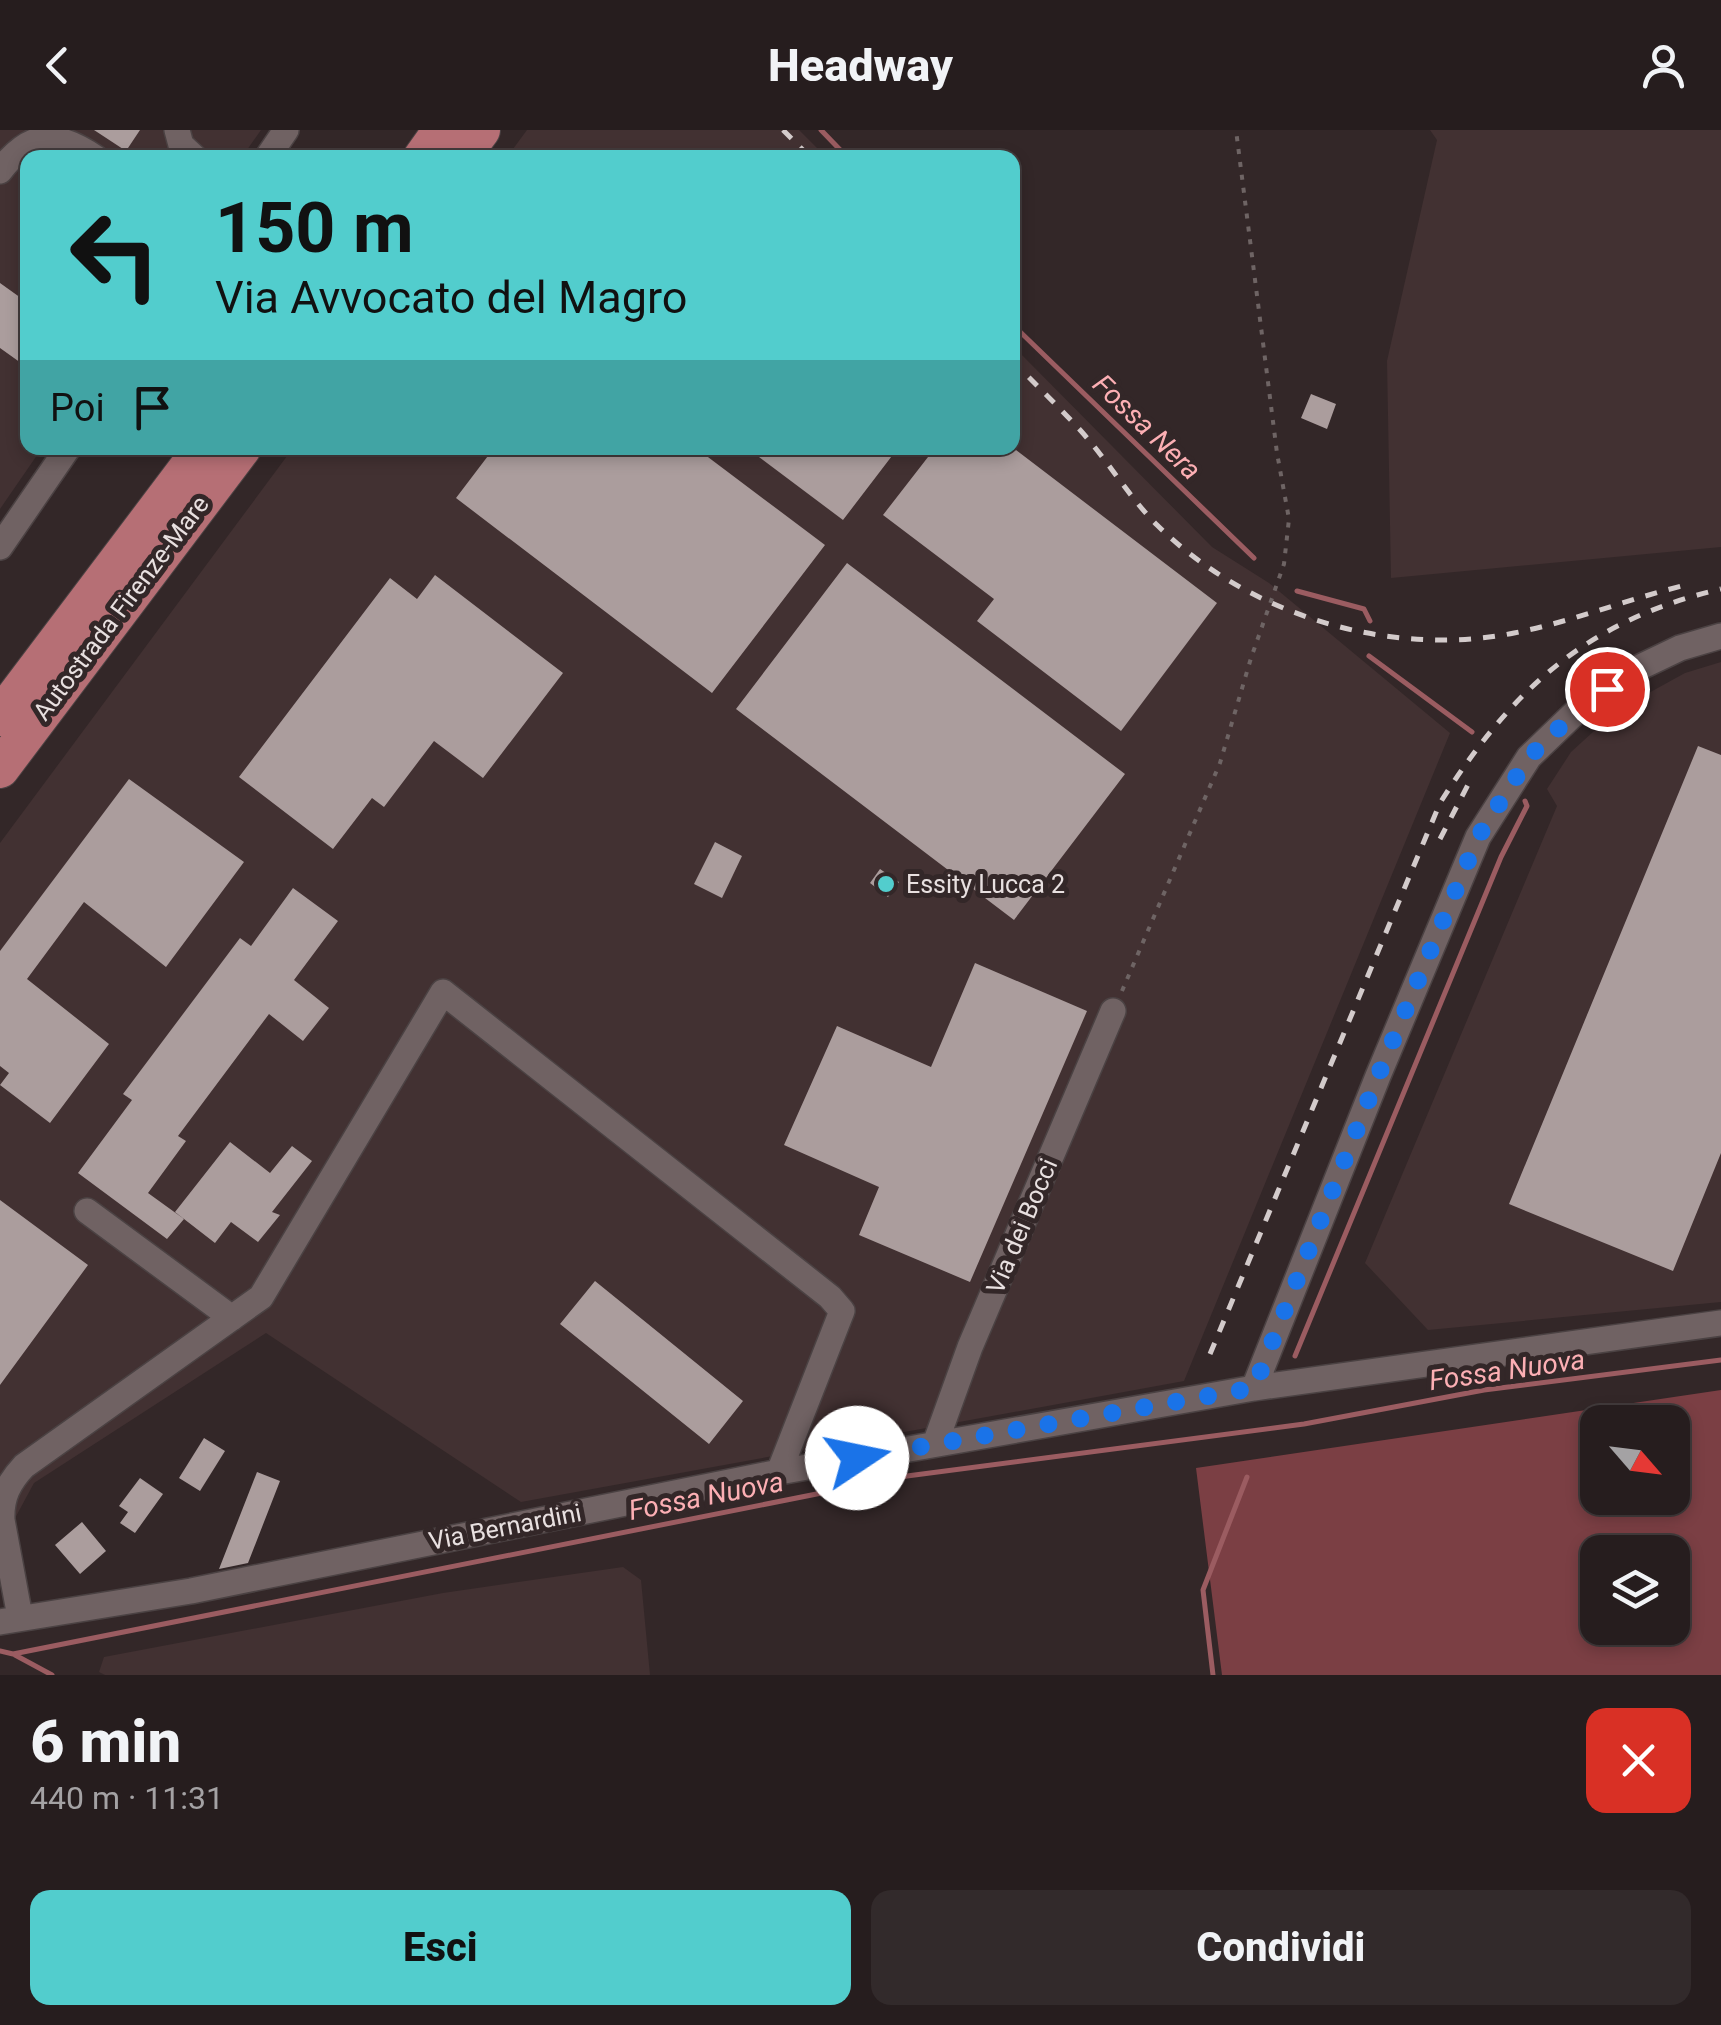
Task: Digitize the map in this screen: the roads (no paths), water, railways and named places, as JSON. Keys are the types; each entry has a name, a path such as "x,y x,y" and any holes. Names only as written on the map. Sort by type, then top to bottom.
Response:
{"highway":[{"name":"Autostrada Firenze-Mare","path":"0,717 198,455"},
{"name":"Autostrada Firenze-Mare","path":"0,769 237,455"}],"street":[{"path":"20,150 41,138 72,142 84,150"},
{"path":"0,171 20,150"},
{"path":"0,547 63,455"},
{"path":"1254,1388 1478,837 1529,757 1581,707 1632,670 1680,648 1721,636"},
{"path":"10,1620 2,1520 8,1485 24,1466 261,1297 442,992 830,1297 842,1311 779,1472"},
{"name":"Via dei Bocci","path":"935,1444 970,1347 1114,1011"},
{"path":"87,1211 232,1318"},
{"name":"Via Bernardini","path":"10,1620 192,1590 779,1472 1254,1388 1721,1323"}],"waterway":[{"name":"Fossa Nera","path":"821,130 840,150"},
{"name":"Fossa Nera","path":"1020,332 1254,558"},
{"name":"Fossa Nera","path":"1297,591 1364,609 1370,621"},
{"name":"Fossa Nera","path":"1369,656 1472,732"},
{"name":"Fossa Nera","path":"1295,1356 1501,857 1527,806 1525,801"},
{"name":"Fossa Nuova","path":"0,1651 13,1654 907,1476 1304,1424 1484,1390 1721,1360"},
{"name":"Fossa Nera","path":"1213,1675 1203,1590 1247,1477"},
{"path":"15,1655 52,1675"}],"railway":[{"path":"783,130 803,150"},
{"path":"1020,368 1081,431 1157,525 1193,557 1277,605 1323,622 1370,634 1467,639 1535,628 1682,586"},
{"path":"1210,1354 1440,803 1495,726 1557,665 1631,620 1673,602 1721,589"},
{"path":"1440,839 1472,777"}],"place":[{"name":"Essity Lucca 2","path":"886,884"}]}
